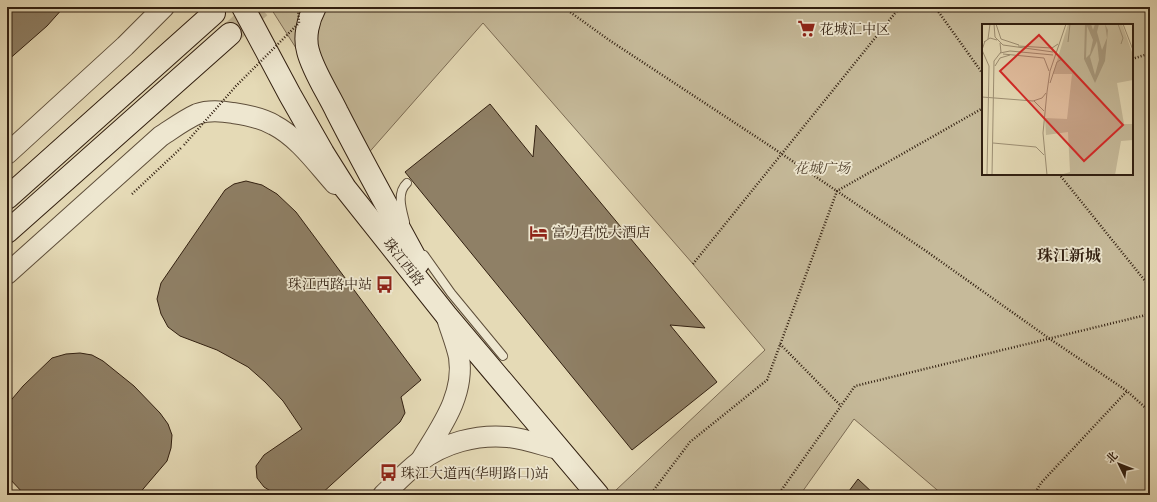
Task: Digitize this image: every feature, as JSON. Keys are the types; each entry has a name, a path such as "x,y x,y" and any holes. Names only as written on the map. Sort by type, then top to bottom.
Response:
{"main road":[{"name":"珠江西路","path":"243,7 290,95 345,188 446,316 558,450 598,495"},
{"path":"315,7 311,15 306,34 308,51 316,70 362,160 446,316"},
{"path":"7,198 214,13"},
{"path":"7,232 230,34"}],"street":[{"path":"9,152 125,46 164,7"},
{"path":"7,274 161,136 198,114 221,111 259,118 274,124 288,134 386,240"},
{"path":"420,462 454,403 460,381 458,357 446,316"},
{"path":"383,495 420,462 447,446 467,440 487,437 508,437 558,450"}],"lane":[{"path":"407,183 404,186 400,200 405,222 416,243 433,270 503,356"}],"path":[{"path":"132,194 184,145 236,86 299,22 298,7"},
{"path":"563,7 609,40 926,251 1050,339 1127,391 1150,412"},
{"path":"693,264 900,7"},
{"path":"936,7 982,73"},
{"path":"1133,59 1148,54 1150,51"},
{"path":"650,495 690,442 767,380 837,191 982,109"},
{"path":"1060,175 1150,287"},
{"path":"778,495 855,386 1150,314"},
{"path":"780,344 841,406"},
{"path":"1034,495 1041,483 1127,391"}],"green space":[{"name":"花城广场","path":"270,7 1150,7 1150,495 943,495 854,419 800,495 621,495 616,490 765,350 693,264 483,23 365,157"}],"building":[{"path":"7,7 64,7 47,26 7,61"},
{"name":"富力君悦大酒店","path":"490,104 533,157 536,125 705,328 670,325 717,382 632,450 405,172"},
{"path":"246,181 262,185 277,194 296,212 421,380 401,397 405,413 400,422 320,495 277,495 264,487 257,478 256,466 264,455 302,429 283,401 248,367 217,350 180,336 168,327 161,314 157,299 161,283 225,190 234,184"},
{"path":"80,353 92,355 103,361 134,386 160,413 168,424 172,435 171,448 167,461 138,495 25,495 7,476 7,405 23,386 52,358 66,354"},
{"path":"858,479 875,495 846,495"}],"tunnel":[{"path":"230,34 260,7"}],"place":[{"name":"花城汇中区","path":"807,29"},
{"name":"富力君悦大酒店","path":"539,232"},
{"name":"珠江西路中站","path":"385,284"},
{"name":"珠江大道西(华明路口)站","path":"388,473"}],"district":[{"name":"珠江新城","path":"1069,255"}]}
